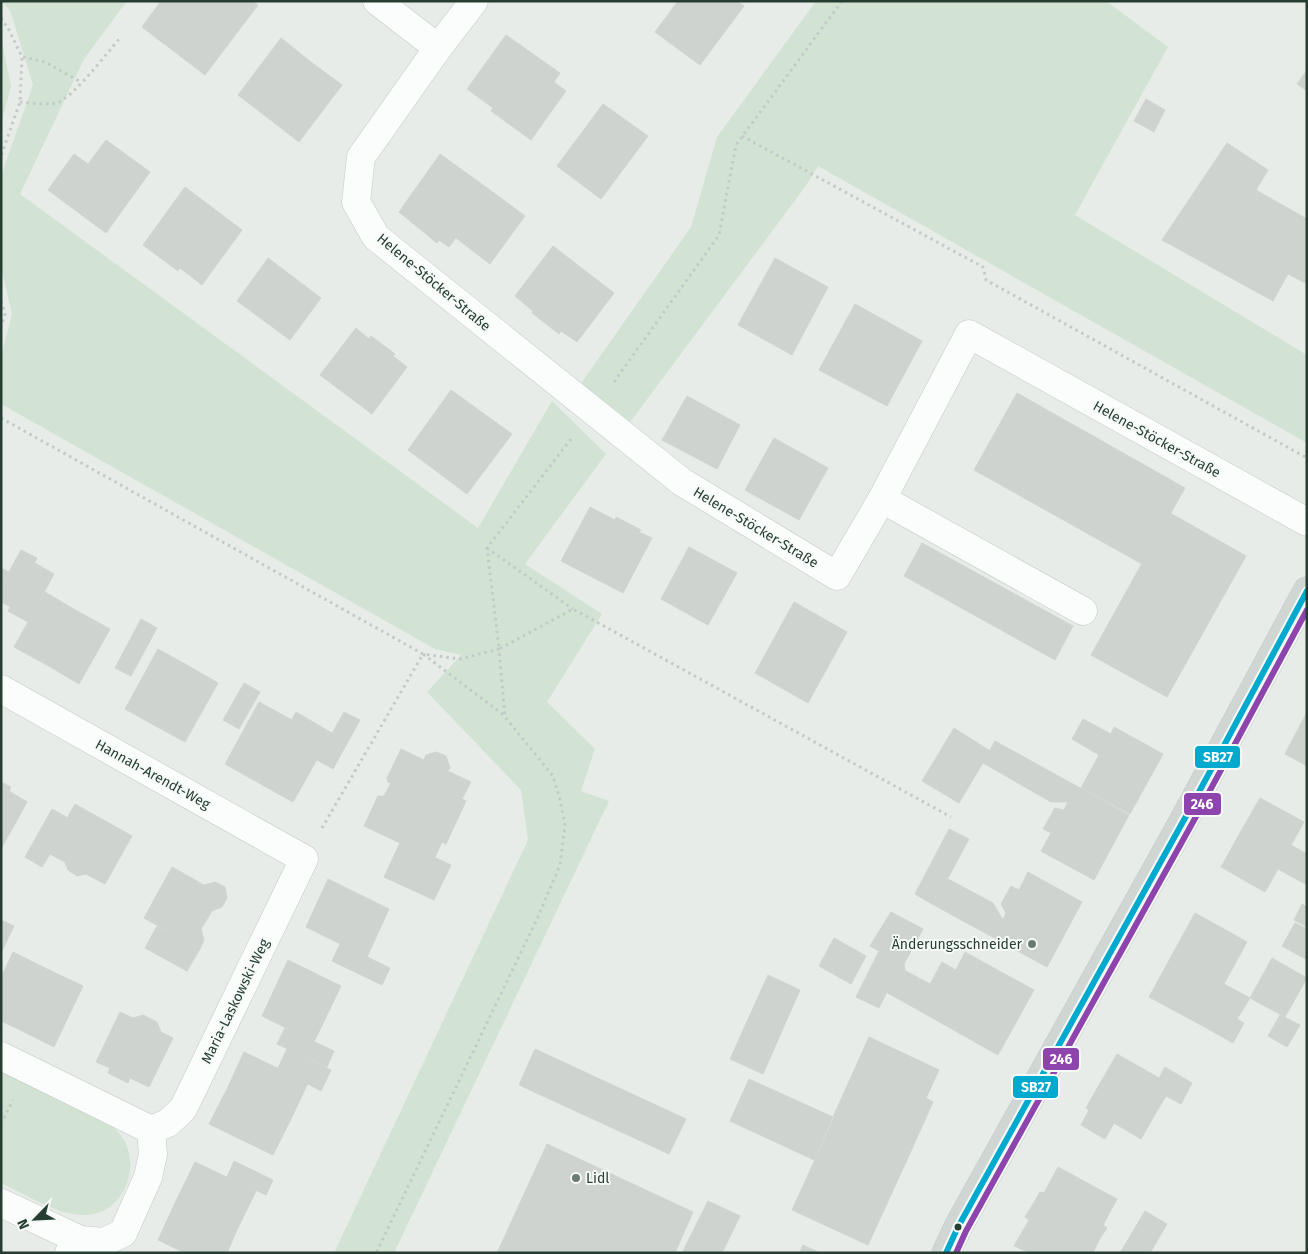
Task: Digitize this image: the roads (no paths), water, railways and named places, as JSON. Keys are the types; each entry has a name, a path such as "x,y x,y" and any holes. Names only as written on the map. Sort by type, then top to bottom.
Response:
{"main road":[{"path":"946,1253 1185,818 1307,590"}],"street":[{"path":"377,1 438,48"},
{"name":"Helene-Stöcker-Straße","path":"474,1 438,48 361,157 356,202 376,237 682,482 837,576 882,499 969,334 1307,522"},
{"path":"882,499 1083,611"},
{"name":"Hannah-Arendt-Weg","path":"1,689 304,859"},
{"name":"Maria-Laskowski-Weg","path":"151,1130 168,1123 183,1109 304,859"},
{"path":"1,1056 151,1130 153,1154 148,1177 122,1233 104,1242 74,1246 1,1203"}],"place":[{"name":"Änderungsschneider","path":"1032,944"},
{"name":"Lidl","path":"576,1178"}]}
